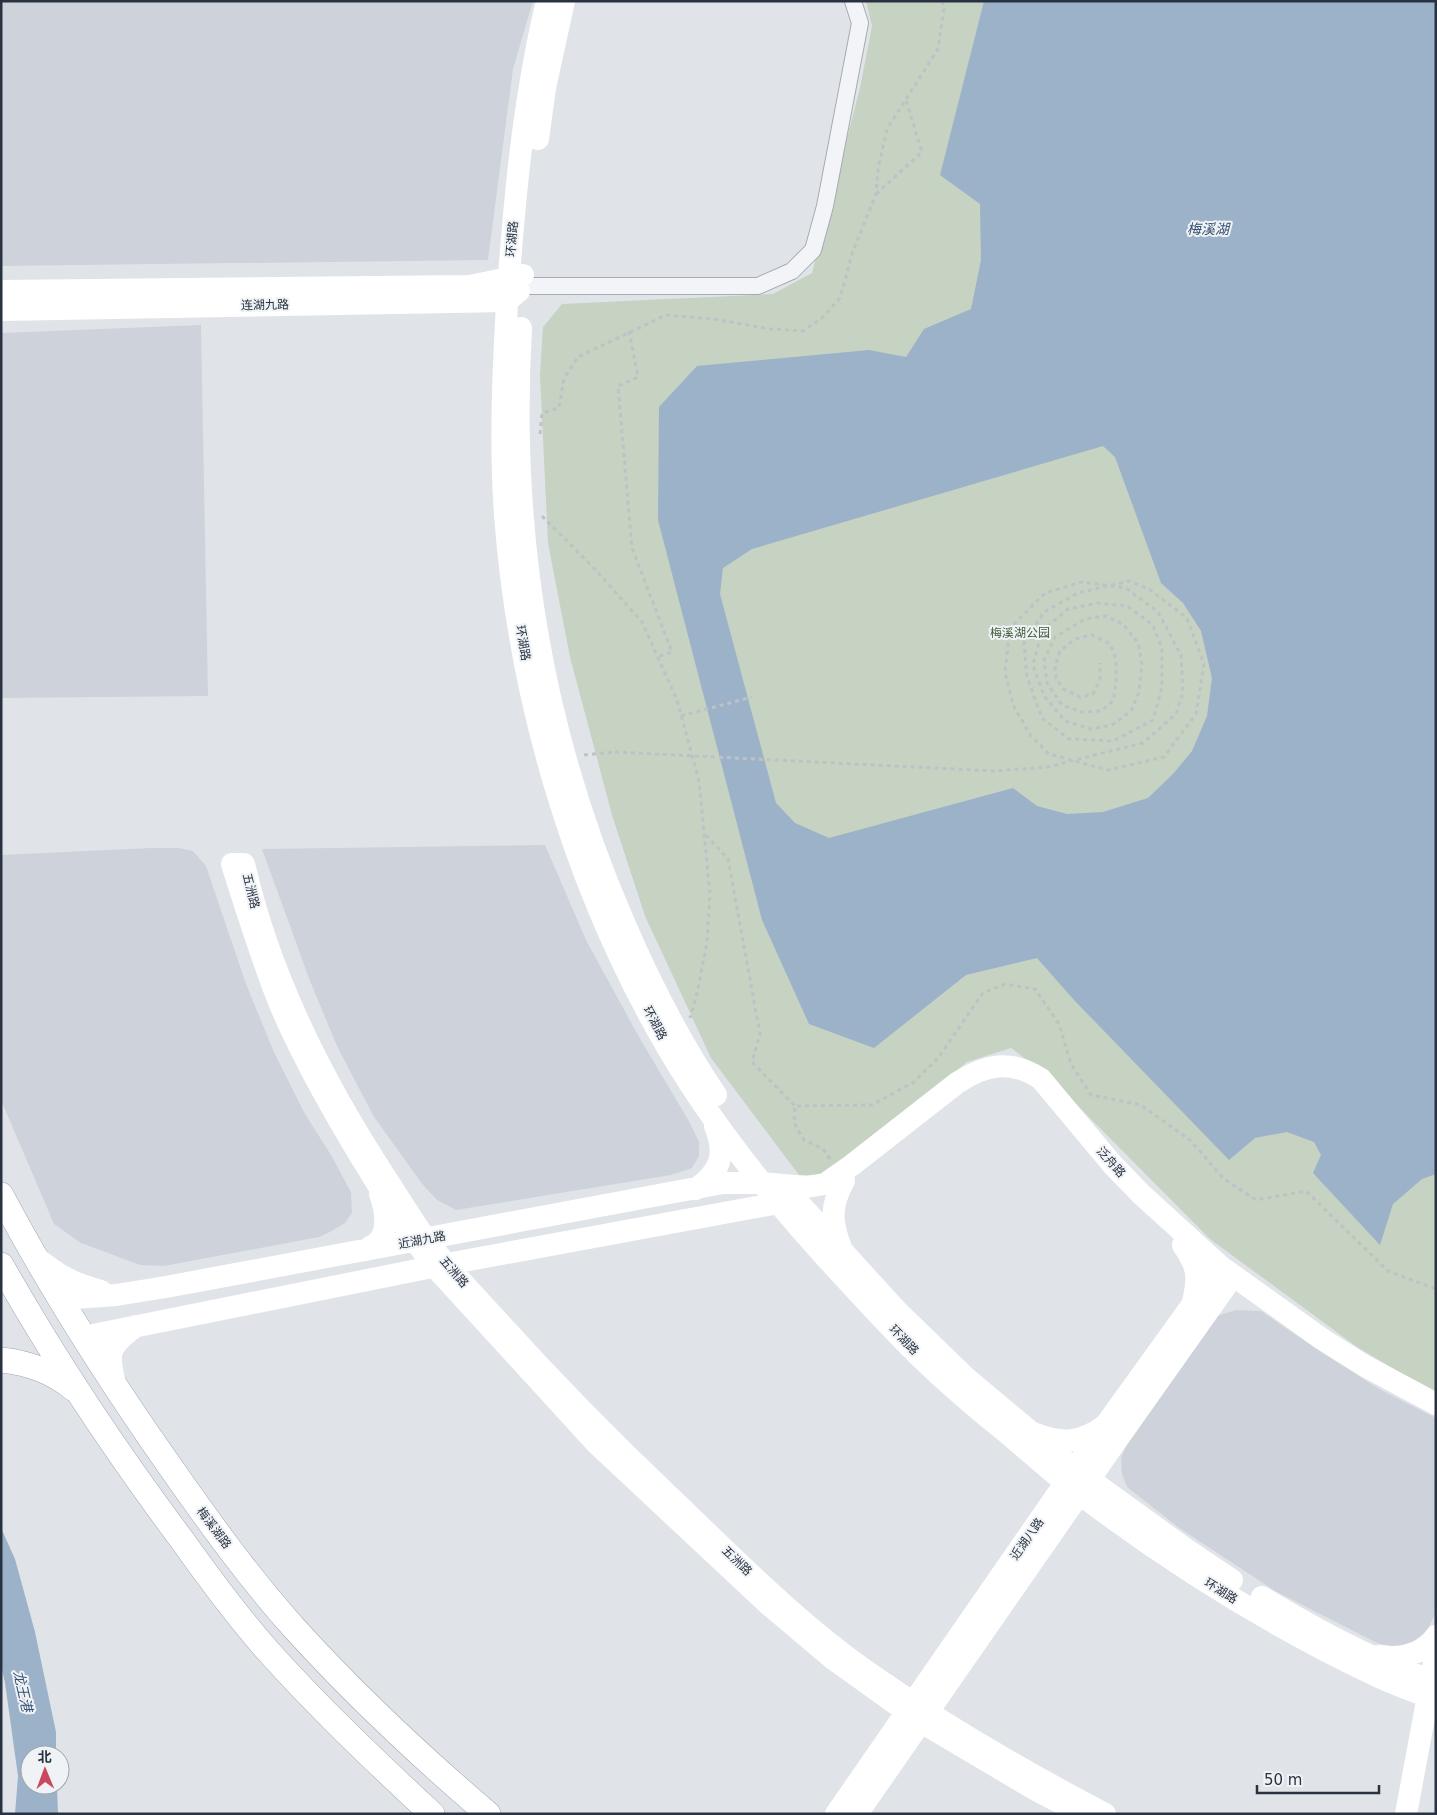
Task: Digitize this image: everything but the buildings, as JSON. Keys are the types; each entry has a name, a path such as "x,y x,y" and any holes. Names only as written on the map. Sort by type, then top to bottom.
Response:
{"main road":[{"name":"环湖路","path":"547,1 528,93 520,163 516,286 521,495 528,574 546,684 564,757 600,868 638,957 684,1042 814,1246 921,1358 959,1394 1028,1440"},
{"name":"环湖路","path":"564,1 545,88 516,286 503,397 502,455 505,515 512,577 530,688 541,734 561,804 585,874 624,964 667,1047 711,1116 897,1310 1028,1440 1078,1481 1123,1514 1167,1556 1296,1636 1382,1679 1433,1693"},
{"name":"连湖九路","path":"1,291 516,286"},
{"name":"连湖九路","path":"1,310 516,286"},
{"name":"五洲路","path":"420,1240 404,1205 360,1138 328,1080 296,1016 267,946 244,864 232,864 255,938 282,1008 318,1084 376,1181 420,1240 441,1266 468,1296 605,1435 773,1596 869,1680 1036,1790 1082,1814"},
{"name":"泛舟路","path":"834,1183 852,1166 957,1083 975,1071 1011,1066 1030,1072 1041,1079 1112,1164 1141,1194 1224,1274 1258,1303 1335,1356 1374,1380 1436,1412"},
{"name":"泛舟路","path":"778,1188 834,1183 977,1081 989,1077 1011,1075 1022,1078 1043,1094 1113,1176 1183,1244 1224,1274 1322,1339 1436,1404"},
{"path":"696,1188 710,1178 718,1167 720,1136 711,1116"},
{"path":"366,1250 379,1241 384,1231 385,1218 376,1181"},
{"path":"834,1183 834,1231 842,1251"},
{"name":"近湖九路","path":"60,1299 130,1293 696,1188 723,1184 778,1188"},
{"path":"1,1360 35,1355 83,1337 136,1326 386,1276 705,1216 778,1188"},
{"name":"梅溪湖路","path":"1,1195 32,1254 117,1390 232,1552 296,1629 371,1708 488,1814"},
{"path":"404,1205 417,1215 434,1223 482,1229"},
{"path":"705,1216 756,1217 779,1223 797,1232 814,1246"},
{"path":"1183,1244 1194,1260 1200,1308 1244,1300 1258,1303"},
{"path":"32,1254 56,1273 75,1284 101,1291 130,1293"},
{"path":"386,1276 430,1281 468,1296 469,1275 472,1268 491,1256"},
{"path":"1,1264 11,1300 53,1349 147,1494 218,1590 268,1650 361,1748 432,1814"},
{"name":"近湖八路","path":"836,1814 889,1751 1224,1274"},
{"path":"11,1300 60,1299"},
{"path":"117,1390 111,1366 111,1352 120,1338 136,1326"},
{"path":"1,1360 22,1362 45,1370 63,1380 82,1396"},
{"path":"1112,1432 1112,1477 1118,1491 1123,1514 1104,1518 1082,1518 1068,1523 1047,1525 1048,1490 1046,1477 1028,1440 1078,1439 1112,1432"},
{"name":"环湖路","path":"1123,1514 1183,1547 1225,1575 1324,1633 1368,1654 1433,1693"},
{"path":"1368,1654 1390,1658 1406,1656 1422,1650 1436,1636"},
{"path":"1415,1814 1427,1747 1436,1653"},
{"path":"945,1672 951,1689 951,1712 958,1738 922,1742 889,1751 884,1731 883,1710 869,1680 904,1682 945,1672"},
{"path":"1382,1679 1395,1687 1408,1704 1427,1747 1406,1814"},
{"name":"五洲路","path":"958,1738 1105,1814"},
{"name":"近湖八路","path":"857,1814 889,1751"}],"street":[{"path":"516,286 758,286 792,271 812,250 826,206 860,23 853,1"}],"path":[{"path":"540,437 542,413 559,408 564,378 578,357 666,315 713,319 771,329 803,331 823,317 840,298 853,251 876,194 878,169 887,129 938,49 944,8 942,1"},
{"path":"876,194 922,152 906,99"},
{"path":"629,331 638,377 618,386 632,548 672,652 657,657"},
{"path":"521,495 594,567 642,622 676,700 681,716 699,780 710,894 707,943 698,992 684,1042"},
{"path":"564,757 615,752 995,771 1047,767 1143,743 1176,714 1183,693 1181,655 1158,612 1126,588 1082,582 1045,593 1010,628 1005,673 1014,707 1031,736 1048,754 1108,770 1164,757 1196,714 1204,664 1187,618 1149,589 1129,581 1078,593 1044,612 1024,643 1026,678 1042,718 1069,739 1113,741 1153,720 1162,687 1162,649 1153,625 1127,606 1097,603 1068,609 1042,631 1033,665 1044,696 1064,721 1091,729 1112,724 1131,712 1139,692 1142,665 1138,643 1123,624 1106,616 1085,619 1055,637 1044,660 1047,683 1062,705 1082,712 1101,711 1113,701 1116,684 1116,659 1110,644 1092,635 1075,639 1060,651 1055,666 1056,678 1063,689 1080,697 1093,694 1100,680 1100,664"},
{"path":"681,716 752,698"},
{"path":"704,834 728,859 760,1034 752,1062 795,1106"}],"shaded area":[{"path":"1,1 533,1 513,69 488,260 1,266"},
{"path":"201,325 208,696 1,698 1,333"},
{"path":"545,845 587,942 639,1037 690,1123 699,1142 699,1156 692,1168 671,1175 456,1210 437,1200 423,1185 374,1117 337,1046 310,981 262,849"},
{"path":"179,848 193,851 206,866 246,984 274,1052 305,1114 331,1155 351,1192 352,1213 345,1223 319,1237 164,1266 140,1265 81,1243 54,1224 1,1100 1,855"},
{"path":"1236,1310 1261,1311 1381,1390 1436,1418 1436,1606 1434,1616 1427,1631 1412,1642 1394,1647 1377,1643 1275,1591 1178,1527 1127,1487 1122,1474 1121,1458 1128,1441 1207,1324 1220,1315"}],"green space":[{"name":"梅溪湖","path":"866,1 1436,1 1436,1394 1357,1347 1210,1239 1076,1104 1041,1071 1011,1048 967,1062 829,1175 799,1175 711,1058 645,916 612,815 570,657 548,543 540,376 543,327 562,304 773,294 812,273 860,88 872,26"}],"water":[{"name":"梅溪湖","path":"984,1 1436,1 1436,1174 1422,1179 1393,1204 1380,1245 1313,1173 1321,1155 1314,1142 1287,1132 1255,1138 1229,1160 1074,1000 1037,958 966,975 874,1048 809,1024 762,920 658,520 659,407 697,366 869,350 906,357 924,329 971,309 981,260 980,204 940,175","holes":["1103,446 1115,457 1161,583 1183,603 1201,631 1212,678 1207,716 1192,751 1173,774 1148,798 1103,812 1067,814 1037,806 1013,788 829,838 795,823 776,803 720,594 723,568 752,549"]},
{"name":"龙王港","path":"1,1528 15,1559 35,1632 56,1732 56,1745 20,1745 20,1795 57,1795 58,1814 15,1814 18,1776 1,1665"}],"park label":[{"name":"梅溪湖公园","path":"1020,633"}]}
